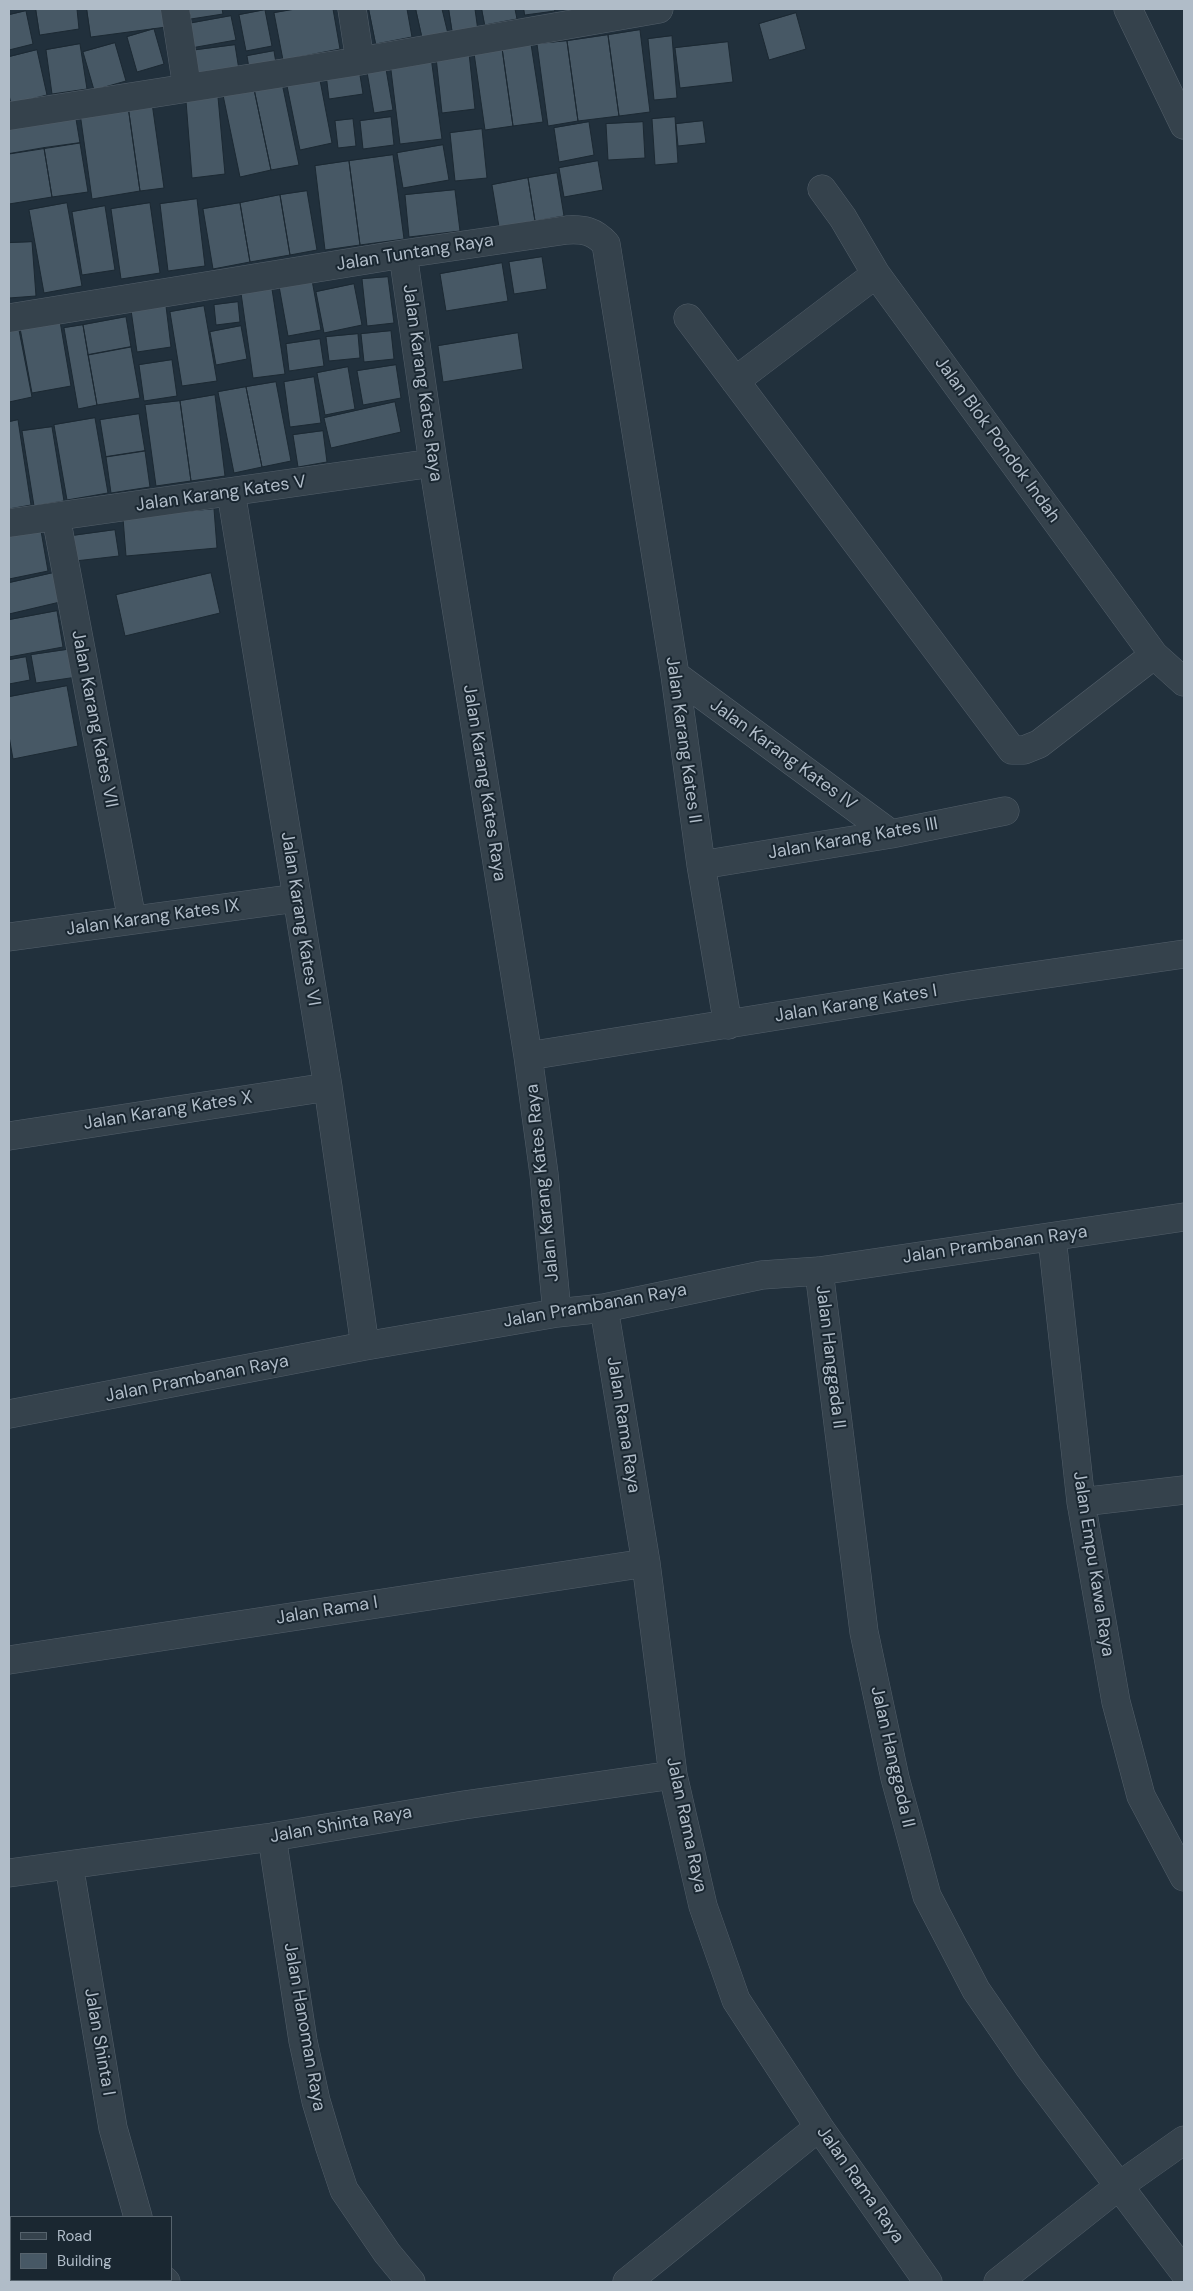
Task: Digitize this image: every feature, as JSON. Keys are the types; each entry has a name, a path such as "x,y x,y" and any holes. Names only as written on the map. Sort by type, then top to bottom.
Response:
{"street":[{"path":"175,9 187,86"},
{"path":"352,9 360,61"},
{"path":"9,116 187,86 360,61 660,9"},
{"path":"1128,9 1184,125"},
{"name":"Jalan Blok Pondok Indah","path":"822,189 843,218 876,274 1154,655 1184,682"},
{"name":"Jalan Tuntang Raya","path":"9,318 403,254 582,229 593,232 606,244 640,456"},
{"name":"Jalan Karang Kates Raya","path":"403,254 433,463 528,1056 544,1174 558,1313"},
{"path":"735,382 876,274"},
{"path":"688,318 1012,750 1024,750 1039,744 1154,655"},
{"name":"Jalan Karang Kates II","path":"640,456 675,675 701,865 728,1025"},
{"name":"Jalan Karang Kates V","path":"9,523 433,463"},
{"name":"Jalan Karang Kates VI","path":"231,492 328,1087 365,1346"},
{"name":"Jalan Karang Kates VII","path":"56,517 132,920"},
{"name":"Jalan Karang Kates IV","path":"675,675 891,834"},
{"name":"Jalan Karang Kates III","path":"701,865 891,834 1005,810"},
{"name":"Jalan Karang Kates IX","path":"9,937 297,898"},
{"name":"Jalan Karang Kates I","path":"528,1056 964,986 1184,954"},
{"name":"Jalan Karang Kates X","path":"9,1136 328,1087"},
{"name":"Jalan Prambanan Raya","path":"9,1414 365,1346 558,1313 604,1308 762,1275 819,1271 1184,1217"},
{"name":"Jalan Empu Kawa Raya","path":"1052,1238 1081,1502 1116,1702 1141,1796 1178,1870 1184,1877"},
{"name":"Jalan Hanggada II","path":"819,1271 864,1632 895,1778 927,1896 976,1990 1029,2067 1184,2272"},
{"name":"Jalan Rama Raya","path":"604,1308 646,1562 674,1775 703,1906 736,2000 819,2127 928,2282"},
{"path":"1081,1502 1184,1490"},
{"name":"Jalan Rama I","path":"9,1660 646,1562"},
{"name":"Jalan Shinta Raya","path":"9,1873 272,1837 464,1804 674,1775"},
{"name":"Jalan Hanoman Raya","path":"272,1837 303,2041 316,2101 330,2148 344,2190 387,2253 411,2282"},
{"name":"Jalan Shinta I","path":"69,1865 113,2128 138,2216"},
{"path":"627,2282 819,2127"},
{"path":"998,2282 1119,2186 1184,2140"}],"building":[{"path":"36,9 77,9 79,29 40,35"},
{"path":"87,9 171,9 174,26 91,37"},
{"path":"189,9 222,9 223,14 191,19"},
{"path":"296,9 333,9 340,49 283,60 274,13"},
{"path":"369,9 407,9 412,37 376,44"},
{"path":"416,9 442,9 449,38 424,45"},
{"path":"449,9 475,9 478,31 453,35"},
{"path":"482,9 515,9 517,19 485,25"},
{"path":"524,9 554,9 555,11 525,15"},
{"path":"265,10 272,46 246,51 239,15"},
{"path":"26,11 33,44 9,50 9,15"},
{"path":"796,13 806,49 769,60 759,24"},
{"path":"231,16 236,40 191,48 187,24"},
{"path":"154,29 164,64 137,72 127,37"},
{"path":"640,30 650,112 619,116 608,35"},
{"path":"608,35 619,116 578,121 567,41"},
{"path":"672,36 677,98 654,100 648,39"},
{"path":"567,41 578,121 548,126 537,44"},
{"path":"728,42 733,82 680,88 675,48"},
{"path":"115,43 126,81 94,90 83,52"},
{"path":"80,44 87,89 52,94 46,50"},
{"path":"531,44 543,122 513,126 502,48"},
{"path":"235,45 239,70 192,77 189,51"},
{"path":"502,48 513,126 485,130 474,53"},
{"path":"37,50 47,95 11,104 9,95 9,57"},
{"path":"274,51 276,63 249,68 247,56"},
{"path":"469,53 475,109 442,113 436,57"},
{"path":"431,57 442,139 400,144 390,62"},
{"path":"385,63 393,110 374,113 366,66"},
{"path":"359,69 363,94 329,99 326,74"},
{"path":"319,75 332,143 300,150 286,81"},
{"path":"282,83 299,165 271,170 254,89"},
{"path":"254,89 271,170 240,177 223,95"},
{"path":"218,97 225,174 192,178 186,101"},
{"path":"152,103 164,188 140,191 128,106"},
{"path":"128,106 140,191 92,199 80,113"},
{"path":"75,113 80,143 9,154 9,123"},
{"path":"391,117 394,145 363,149 360,121"},
{"path":"675,117 678,163 655,165 652,119"},
{"path":"353,119 356,146 338,148 335,121"},
{"path":"703,121 706,143 678,146 676,124"},
{"path":"589,122 594,155 559,162 554,128"},
{"path":"643,122 645,158 608,160 606,124"},
{"path":"482,129 487,178 455,181 450,133"},
{"path":"80,143 88,192 52,197 44,148"},
{"path":"443,145 449,180 403,188 397,153"},
{"path":"44,148 52,197 9,204 9,154"},
{"path":"393,155 404,239 360,245 349,161"},
{"path":"349,161 360,245 325,250 315,166"},
{"path":"598,161 603,190 564,197 559,168"},
{"path":"557,173 564,216 535,221 528,178"},
{"path":"528,178 535,221 499,227 492,185"},
{"path":"455,190 460,231 409,237 405,195"},
{"path":"307,191 317,250 290,255 280,195"},
{"path":"280,195 290,255 250,262 240,203"},
{"path":"197,199 205,266 168,271 160,204"},
{"path":"67,203 82,286 44,293 29,210"},
{"path":"150,203 160,273 121,279 111,209"},
{"path":"240,203 250,262 213,269 203,209"},
{"path":"105,206 115,270 82,275 72,212"},
{"path":"32,242 36,296 9,298 9,243"},
{"path":"542,257 547,289 514,294 509,262"},
{"path":"502,263 508,301 446,311 440,274"},
{"path":"388,277 394,323 367,326 362,279"},
{"path":"312,280 321,330 288,336 279,286"},
{"path":"354,284 362,325 324,333 316,292"},
{"path":"272,289 285,374 253,378 241,293"},
{"path":"238,302 240,322 216,325 214,305"},
{"path":"166,306 171,347 137,352 131,310"},
{"path":"204,306 217,381 182,386 170,312"},
{"path":"126,317 131,347 88,355 83,325"},
{"path":"60,321 71,386 32,393 20,328"},
{"path":"83,325 97,405 78,409 64,328"},
{"path":"241,326 247,359 216,365 210,332"},
{"path":"19,330 32,397 9,402 9,332"},
{"path":"391,331 394,359 364,362 361,334"},
{"path":"518,333 523,369 443,382 438,346"},
{"path":"358,334 360,358 329,361 326,337"},
{"path":"320,339 324,366 289,371 286,344"},
{"path":"131,347 140,398 97,405 88,355"},
{"path":"172,360 177,396 144,401 139,365"},
{"path":"396,365 401,398 363,405 357,371"},
{"path":"348,367 355,409 325,415 317,373"},
{"path":"314,377 321,423 290,427 284,382"},
{"path":"276,382 291,461 262,467 246,387"},
{"path":"246,387 262,467 234,473 218,392"},
{"path":"215,395 225,476 191,481 180,401"},
{"path":"180,401 191,481 156,486 145,405"},
{"path":"395,402 401,432 331,448 324,418"},
{"path":"139,414 145,451 106,457 100,420"},
{"path":"95,418 108,493 67,500 54,425"},
{"path":"18,420 31,505 9,509 9,422"},
{"path":"52,427 64,501 34,506 22,431"},
{"path":"323,431 327,462 298,467 293,435"},
{"path":"145,451 150,487 111,493 106,457"},
{"path":"214,509 217,548 126,556 123,518"},
{"path":"40,525 48,571 9,579 9,531"},
{"path":"115,530 119,556 75,561 71,536"},
{"path":"53,573 60,602 9,614 9,583"},
{"path":"211,573 220,613 125,636 116,595"},
{"path":"57,611 63,647 9,657 9,620"},
{"path":"72,649 77,677 36,683 31,655"},
{"path":"26,657 30,680 9,684 9,660"},
{"path":"67,686 78,746 13,759 9,736 9,697"}]}
